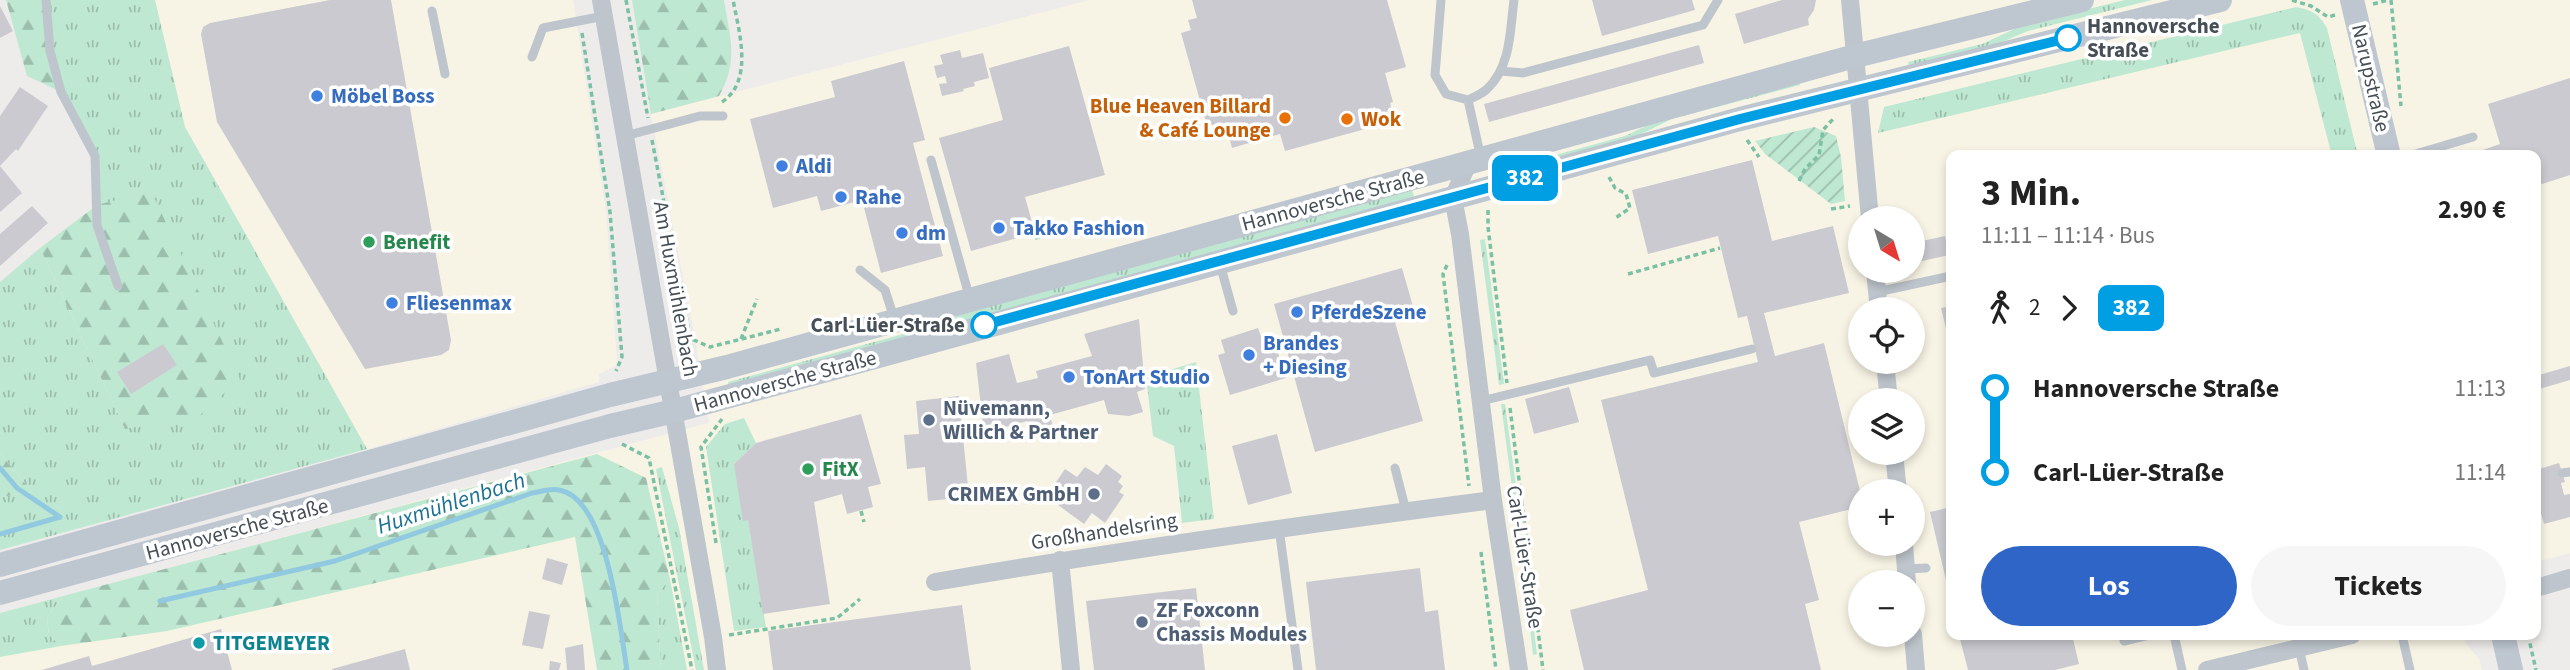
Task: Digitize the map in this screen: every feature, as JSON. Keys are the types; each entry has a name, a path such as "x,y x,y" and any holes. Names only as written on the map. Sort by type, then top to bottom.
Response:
{"main road":[{"name":"Hannoversche Straße","path":"0,565 610,395 895,321 2027,6 2082,0"},
{"name":"Hannoversche Straße","path":"0,593 1857,88 2174,5 2220,0"},
{"name":"Narupstraße","path":"2352,0 2388,150"},
{"path":"2504,640 2511,670"}],"street":[{"path":"1850,0 1869,206"},
{"name":"Am Huxmühlenbach","path":"603,8 674,411 722,636 717,670"},
{"path":"1453,198 1475,161"},
{"name":"Carl-Lüer-Straße","path":"1453,198 1460,234 1493,500 1519,670"},
{"name":"Großhandelsring","path":"935,582 1060,560 1493,500"},
{"path":"1060,560 1071,670"},
{"path":"2541,587 2570,578"},
{"path":"2207,670 2332,640"},
{"path":"1914,647 1916,670"}],"lane":[{"path":"46,0 50,51 61,92 95,156 97,225 118,286"},
{"path":"1441,0 1435,75 1446,94 1468,100 1487,90 1501,71 1514,0"},
{"path":"1501,71 1523,73 1703,25 1718,0"},
{"path":"532,57 544,28 580,20 603,8"},
{"path":"432,11 445,74"},
{"path":"1468,100 1475,161"},
{"path":"625,136 699,116 723,117"},
{"path":"2429,150 2473,137"},
{"path":"931,160 970,300"},
{"path":"1220,262 1233,312"},
{"path":"860,270 885,290 895,321"},
{"path":"1890,297 1946,278"},
{"path":"1481,401 1650,360 1654,373 1752,349"},
{"path":"1395,468 1406,511"},
{"path":"1279,528 1298,670"},
{"path":"1921,570 1926,568"},
{"path":"2124,642 2131,640"},
{"path":"2175,640 2182,670"},
{"path":"2403,640 2410,670"},
{"path":"2299,648 2304,670"}],"path":[{"path":"626,0 689,332 694,341 709,347 780,328"},
{"path":"699,116 730,97 741,68 743,54 733,0"},
{"path":"2292,0 2311,6 2328,17"},
{"path":"2391,0 2401,106"},
{"path":"580,20 610,212 622,357 613,374"},
{"path":"1799,181 1805,169 1819,155 1823,130 1836,116"},
{"path":"1746,140 1759,157"},
{"path":"1609,177 1615,188 1626,194 1630,208 1614,219"},
{"path":"1832,209 1848,206"},
{"name":"Carl-Lüer-Straße","path":"1488,211 1542,670"},
{"path":"1035,238 1045,236 1039,218"},
{"path":"1628,274 1720,248"},
{"name":"Carl-Lüer-Straße","path":"1443,274 1472,503"},
{"path":"741,339 757,299"},
{"path":"718,554 701,447 721,420 729,416"},
{"path":"621,443 649,458 692,670"},
{"path":"861,511 864,522"},
{"name":"Carl-Lüer-Straße","path":"1481,551 1496,670"},
{"path":"722,636 837,618 860,599"},
{"path":"722,636 732,646"},
{"path":"2529,640 2536,670"}],"shaded area":[{"path":"155,0 573,0 606,212 617,361 615,366 599,374 599,382 367,449 185,127"},
{"path":"1090,0 2570,0 2570,553 2541,561 2541,150 1946,150 1946,640 2465,640 2479,659 2482,670 0,670 0,613 709,423 651,114"}],"green space":[{"path":"6,0 46,0 61,92 27,76"},
{"path":"46,0 155,0 185,127 367,449 0,550 0,497 32,492 0,453 0,282 40,248 125,429 97,205 95,156 61,92"},
{"path":"632,0 724,0 731,60 719,96 651,114"},
{"path":"2125,0 2152,0 2028,31 1988,48 1909,67 1908,62 1982,44 2023,25"},
{"path":"2296,7 2314,13 2327,28 2357,150 2330,150 2300,33 1878,133 1884,107"},
{"path":"1799,80 1800,85 1672,119 1627,141 1495,178 1493,172 1625,136 1669,115"},
{"path":"1814,127 1836,136 1845,201 1831,204 1765,154 1755,141"},
{"path":"1411,186 1415,200 729,387 728,382 936,325 988,302"},
{"path":"151,191 240,379 200,415 125,429 40,248 97,205"},
{"path":"1485,239 1504,384 1499,385 1480,240"},
{"path":"1196,362 1214,519 1182,523 1174,446 1153,436 1146,377"},
{"path":"1501,404 1505,404 1517,494 1513,495"},
{"path":"744,418 756,443 734,464 748,520 766,627 734,631 706,447 725,424"},
{"path":"0,453 32,492 0,497"},
{"path":"597,454 646,478 670,579 657,594 661,670 597,670 575,537 167,631 61,646 49,635 47,618 63,596"},
{"path":"662,467 679,528 704,670 696,670 656,469"},
{"path":"1522,558 1525,558 1537,654 1533,655"},
{"path":"670,579 687,670 661,670 657,594"},
{"path":"63,596 47,618 49,635 61,646 0,657 0,613"}],"building":[{"path":"330,0 391,0 451,340 449,350 441,355 365,369 217,122 201,34 203,27 210,23"},
{"path":"1192,0 1387,0 1406,67 1385,73 1393,102 1390,103 1392,111 1377,115 1375,107 1364,111 1369,128 1285,151 1280,134 1232,148 1228,133 1206,122 1181,33 1191,30 1188,20 1197,18"},
{"path":"1592,0 1692,0 1695,10 1602,36"},
{"path":"1782,0 1816,0 1808,19 1809,25 1744,44 1735,14"},
{"path":"0,6 13,31 0,38"},
{"path":"1699,45 1704,63 1489,122 1484,104"},
{"path":"1069,46 1105,175 1025,197 1035,233 971,251 939,138 1003,120 989,68"},
{"path":"960,50 962,58 983,53 989,78 974,82 975,86 963,89 964,91 942,96 939,84 947,83 945,76 937,78 934,66 943,64 940,55"},
{"path":"904,61 925,140 913,143 943,256 881,273 862,200 821,211 817,196 773,208 750,119 835,97 831,81"},
{"path":"2570,78 2570,175 2541,184 2541,150 2483,150 2500,144 2488,104"},
{"path":"20,87 48,106 18,151 16,149 0,166 0,116"},
{"path":"1752,160 1772,241 1833,226 1849,293 1764,313 1775,356 1824,343 1848,442 1848,465 1854,465 1857,479 1848,479 1848,510 1799,522 1819,600 1805,604 1821,670 1584,670 1570,610 1648,590 1601,400 1758,362 1747,316 1738,318 1718,236 1648,254 1632,190"},
{"path":"0,166 22,193 0,212"},
{"path":"32,206 48,223 0,266 0,234"},
{"path":"1945,236 1946,256 1925,260 1925,240"},
{"path":"1402,268 1414,310 1393,315 1423,421 1315,452 1274,304"},
{"path":"1946,307 1946,328 1941,308"},
{"path":"1139,319 1145,389 1137,392 1143,412 1129,416 1108,414 1104,400 1050,415 1054,431 1031,437 1027,421 984,433 976,363 1009,354 1017,383 1038,378 1036,371 1092,356 1084,334"},
{"path":"1258,328 1262,339 1273,336 1286,378 1230,395 1218,355 1225,353 1221,340"},
{"path":"163,344 177,365 131,394 117,372"},
{"path":"2570,366 2570,380 2541,389 2541,375"},
{"path":"1569,387 1579,422 1534,434 1525,399"},
{"path":"959,396 969,497 928,501 925,467 907,469 904,435 919,434 916,401"},
{"path":"861,414 881,484 868,487 873,507 847,514 842,494 814,502 830,604 763,614 748,520 743,521 734,464 756,443"},
{"path":"1277,434 1292,493 1248,505 1232,446"},
{"path":"2559,463 2565,482 2561,483 2564,495 2570,494 2570,517 2544,524 2541,514 2541,468"},
{"name":"CRIMEX GmbH","path":"1106,464 1122,476 1118,482 1123,486 1119,492 1124,495 1105,523 1092,513 1084,524 1058,505 1066,493 1054,485 1065,469 1077,477 1085,467 1098,475"},
{"path":"1946,508 1946,580 1930,512"},
{"path":"547,558 568,564 562,585 542,579"},
{"path":"1420,568 1425,612 1438,610 1445,670 1316,670 1306,582"},
{"path":"1196,588 1205,670 1094,670 1086,601"},
{"path":"962,605 971,670 773,670 768,631"},
{"path":"529,611 550,615 543,649 522,645"},
{"name":"TITGEMEYER","path":"221,629 232,670 42,670 89,656 92,666"},
{"path":"1960,640 2073,640 2079,664 2055,670 1968,670"},
{"path":"583,644 585,670 567,670 565,648"},
{"name":"TITGEMEYER","path":"405,649 410,670 332,670 332,669"},
{"path":"550,661 561,663 559,670 549,670"}],"waterway":[{"name":"Huxmühlenbach","path":"0,468 17,488 60,517"},
{"name":"Huxmühlenbach","path":"160,601 335,561 532,493 559,490 576,498 589,516 600,540 609,568 627,670"},
{"path":"0,534 60,517"}],"bus line":[{"name":"382","path":"984,325 1857,88 2068,38"}],"place":[{"name":"Hannoversche Straße","path":"2068,38"},
{"name":"Möbel Boss","path":"317,96"},
{"name":"Blue Heaven Billard & Café Lounge","path":"1285,118"},
{"name":"Wok","path":"1347,119"},
{"name":"Aldi","path":"782,166"},
{"name":"Rahe","path":"841,197"},
{"name":"Takko Fashion","path":"999,228"},
{"name":"dm","path":"902,233"},
{"name":"Benefit","path":"369,242"},
{"name":"Fliesenmax","path":"392,303"},
{"name":"PferdeSzene","path":"1297,312"},
{"name":"Carl-Lüer-Straße","path":"984,325"},
{"name":"Brandes + Diesing","path":"1249,355"},
{"name":"TonArt Studio","path":"1069,377"},
{"name":"Nüvemann, Willich & Partner","path":"929,420"},
{"name":"FitX","path":"808,469"},
{"name":"CRIMEX GmbH","path":"1094,494"},
{"name":"ZF Foxconn Chassis Modules","path":"1142,622"},
{"name":"TITGEMEYER","path":"199,643"}]}
